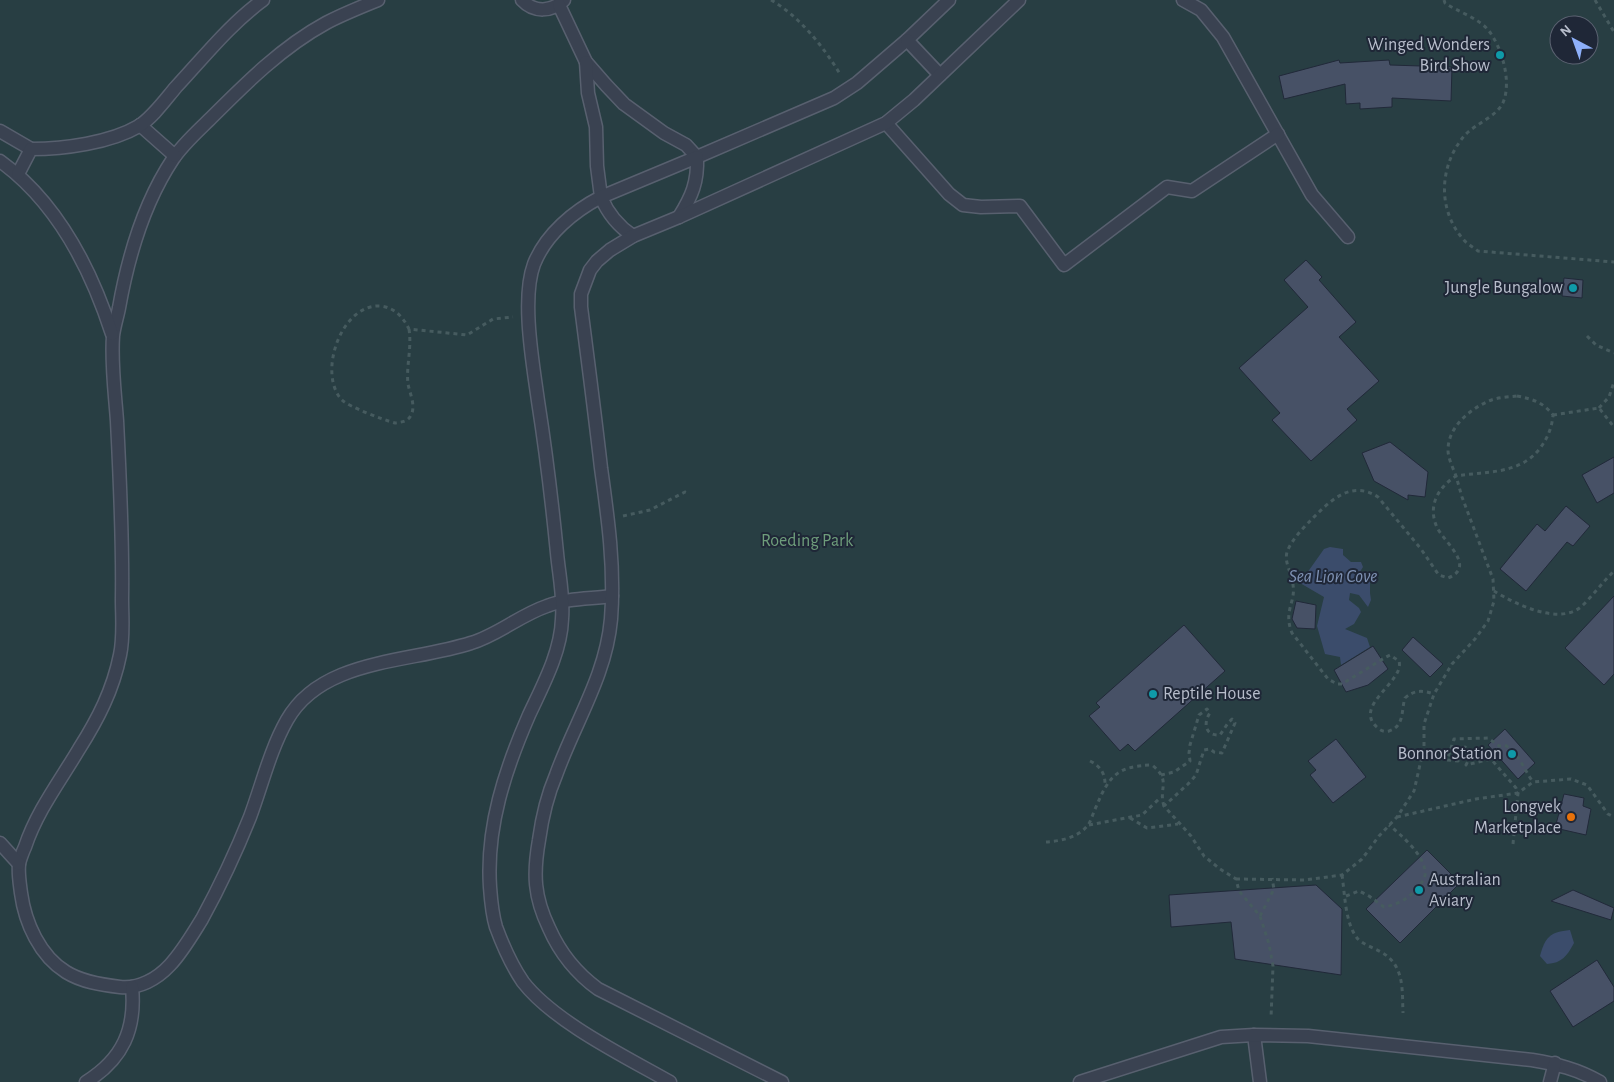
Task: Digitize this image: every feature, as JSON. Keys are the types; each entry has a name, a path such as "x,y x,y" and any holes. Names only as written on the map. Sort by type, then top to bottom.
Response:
{"lane":[{"path":"0,132 31,149 54,149 120,135 140,125 226,32 263,0"},
{"path":"378,0 330,21 305,36 237,91 175,156 152,195 136,238 123,286 113,336 123,554 122,649 106,703 30,831 19,864 23,907 33,934 50,958 69,975 95,983 132,987 147,982 169,966 190,939 218,889 249,819 287,720 303,698 325,682 351,671 476,642 501,631 546,606 562,602 612,596"},
{"path":"522,0 532,8 541,10 551,9 562,3 586,62 588,93 596,127 597,166 601,197 611,216 621,228 633,236"},
{"path":"670,1082 586,1033 539,999 512,964 495,925 491,906 489,864 492,828 505,777 560,638 562,619 549,468 530,343 530,280 534,265 541,252 573,214 601,197 808,110 857,83 907,40 949,0"},
{"path":"782,1082 598,989 585,979 571,965 558,946 543,916 536,890 535,873 542,822 556,774 602,668 608,643 612,596 608,518 580,308 581,294 585,281 597,261 610,250 633,236 886,123 914,100 1019,0"},
{"path":"1183,0 1201,10 1223,37 1312,194 1348,237"},
{"path":"907,40 940,75"},
{"path":"586,62 624,104 652,125 686,145 697,157 697,178 690,198 679,217"},
{"path":"886,123 949,194 963,205 981,208 1020,206 1064,265 1167,187 1192,190 1278,134"},
{"path":"140,125 175,156"},
{"path":"18,174 31,149"},
{"path":"0,161 18,174 50,208 83,264 102,303 113,336"},
{"path":"0,843 19,864"},
{"path":"86,1082 114,1058 130,1032 134,1007 132,987"},
{"path":"1254,1035 1260,1082"},
{"path":"1080,1082 1221,1037 1254,1035 1308,1036 1555,1063 1594,1080"},
{"path":"1550,1082 1555,1063"}],"path":[{"path":"771,0 804,26 834,64 848,88"},
{"path":"1444,0 1445,3 1489,30 1499,50 1507,85 1504,101 1498,111 1478,123 1466,134 1455,149 1446,173 1444,188 1445,206 1452,223 1464,240 1478,251 1614,262"},
{"path":"1595,0 1614,32"},
{"path":"377,306 395,311 404,319 409,329 410,343 407,375 413,408 411,417 404,422 395,423 344,402 337,394 332,371 336,346 345,326 361,311 377,306"},
{"path":"409,329 467,335 493,319 529,316"},
{"path":"1586,336 1596,345 1614,353"},
{"path":"1553,415 1599,408 1609,397 1614,382"},
{"path":"1161,797 1164,806 1178,824 1191,836 1204,856 1236,879 1272,878 1305,880 1342,875 1362,859 1378,836 1396,818 1414,791 1424,747 1424,724 1434,694 1452,664 1475,639 1488,621 1494,601 1493,579 1486,556 1474,530 1456,476 1447,451 1450,436 1460,421 1489,401 1517,396 1536,400 1553,415 1546,440 1537,452 1524,463 1508,470 1456,476 1437,492 1434,505 1436,526 1459,558 1459,569 1454,576 1448,578 1440,575 1385,504 1378,497 1366,491 1349,492 1333,499 1306,525 1289,547 1286,554 1286,563 1294,589 1289,610 1289,625 1292,633 1328,680 1342,684 1386,656 1399,661 1400,671 1383,690 1371,712 1370,717 1376,727 1387,732 1395,727 1401,721 1405,698 1411,693 1420,691 1434,694"},
{"path":"1599,408 1614,427"},
{"path":"608,518 650,510 685,492 688,493"},
{"path":"1494,591 1522,606 1552,615 1569,614 1582,607 1614,571"},
{"path":"1161,775 1174,772 1190,761 1190,745 1199,715 1207,709 1210,713 1205,721 1205,726 1208,732 1214,735 1220,735 1232,719 1235,722 1222,753 1210,749 1204,750 1196,774 1164,806"},
{"path":"1513,844 1518,793 1516,788 1491,759 1466,765 1473,751 1465,747 1458,761 1447,760 1454,739 1488,738 1498,746 1505,745 1519,757 1521,764 1533,782"},
{"path":"1046,842 1062,841 1078,833 1088,825 1105,785 1105,776 1090,761"},
{"path":"1088,825 1142,815 1161,797 1164,787 1161,772 1152,765 1125,768 1105,785"},
{"path":"1396,818 1476,799 1518,793 1533,782 1571,779 1587,785 1608,814 1614,817"},
{"path":"1129,818 1147,828 1178,824"},
{"path":"1346,896 1359,891 1384,907 1393,906 1411,895 1424,880 1425,872 1419,857 1411,845 1389,825"},
{"path":"1342,875 1347,916 1358,940 1385,954 1402,978 1403,1014"},
{"path":"1260,916 1274,889 1272,878"},
{"path":"1236,879 1240,891 1260,916 1269,944 1273,966 1271,1018"}],"green space":[{"name":"Roeding Park","path":"0,0 1614,0 1614,1082 0,1082"}],"water":[{"name":"Sea Lion Cove","path":"1330,547 1343,549 1343,555 1351,562 1361,562 1363,567 1358,575 1362,579 1370,578 1371,600 1368,607 1359,595 1350,593 1349,600 1361,612 1354,624 1345,629 1367,638 1370,647 1341,665 1340,657 1325,654 1317,626 1324,597 1300,583 1324,549"},
{"path":"1570,930 1574,943 1569,952 1557,962 1547,964 1540,956 1546,940 1553,934"}],"building":[{"path":"1339,60 1340,63 1389,60 1390,65 1452,67 1451,101 1392,98 1392,107 1360,109 1360,103 1346,104 1345,84 1284,99 1279,76"},
{"path":"1306,260 1322,277 1319,280 1356,322 1339,337 1379,381 1347,409 1357,420 1311,461 1272,420 1280,413 1239,368 1308,307 1284,280"},
{"name":"Jungle Bungalow","path":"1564,278 1583,280 1582,298 1562,296"},
{"path":"1390,442 1428,472 1425,497 1408,495 1408,500 1374,481 1362,453"},
{"path":"1614,457 1614,493 1597,503 1582,475"},
{"path":"1566,506 1590,526 1573,546 1567,542 1526,591 1500,569 1537,524 1545,531"},
{"path":"1614,596 1614,674 1604,685 1565,648"},
{"path":"1296,601 1316,605 1315,629 1297,628 1292,619"},
{"name":"Reptile House","path":"1184,625 1225,671 1135,751 1128,744 1120,751 1089,716 1100,707 1096,703"},
{"path":"1413,637 1443,664 1430,677 1402,650"},
{"path":"1373,646 1388,669 1368,685 1346,692 1334,670"},
{"name":"Bonnor Station","path":"1505,729 1535,763 1518,779 1488,745"},
{"path":"1336,739 1366,777 1333,803 1310,775 1316,770 1308,761"},
{"path":"1564,794 1584,798 1583,806 1591,809 1586,835 1555,828"},
{"name":"Australian Aviary","path":"1427,850 1460,883 1400,943 1366,909"},
{"path":"1316,885 1342,909 1341,975 1235,959 1231,922 1171,927 1169,895"},
{"path":"1573,890 1614,908 1611,920 1551,901"},
{"path":"1597,960 1614,987 1614,1001 1573,1027 1550,991"}],"place":[{"name":"Winged Wonders Bird Show","path":"1500,55"},
{"name":"Jungle Bungalow","path":"1573,288"},
{"name":"Reptile House","path":"1153,694"},
{"name":"Bonnor Station","path":"1512,754"},
{"name":"Longvek Marketplace","path":"1571,817"},
{"name":"Australian Aviary","path":"1419,890"}]}
